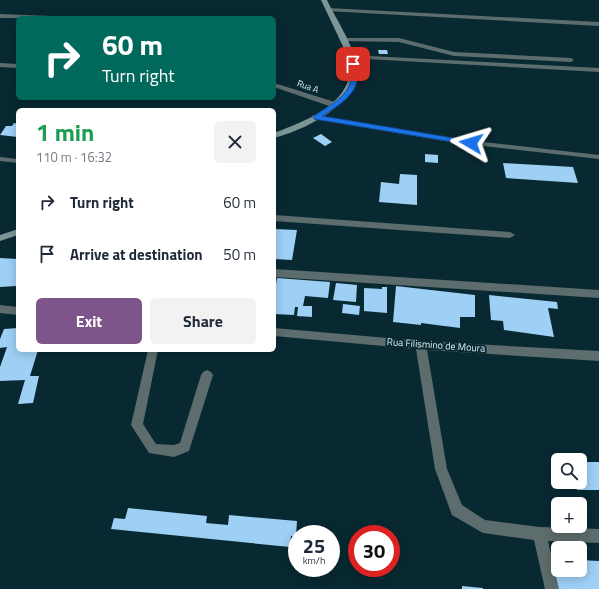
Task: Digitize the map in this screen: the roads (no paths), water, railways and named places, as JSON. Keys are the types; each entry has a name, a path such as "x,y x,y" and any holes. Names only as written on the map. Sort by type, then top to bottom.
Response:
{"street":[{"path":"276,135 316,117 335,105 348,93 354,82 353,64 324,0"},
{"path":"328,10 599,24"},
{"path":"0,16 16,17"},
{"path":"343,40 399,40 454,54 571,60"},
{"path":"350,57 599,70"},
{"path":"0,65 16,66"},
{"name":"Rua A","path":"276,86 335,105"},
{"path":"316,117 456,141 599,157"},
{"path":"0,159 16,161"},
{"path":"276,218 510,235"},
{"path":"0,238 16,233"},
{"path":"276,273 599,294"},
{"path":"0,309 16,311"},
{"name":"Rua Filismino de Moura","path":"276,332 420,345 599,356"},
{"path":"420,345 441,469 457,510 483,526 540,534 599,536"},
{"path":"153,352 137,425 153,448 174,451 185,447 207,375"},
{"path":"540,534 552,589"}]}
